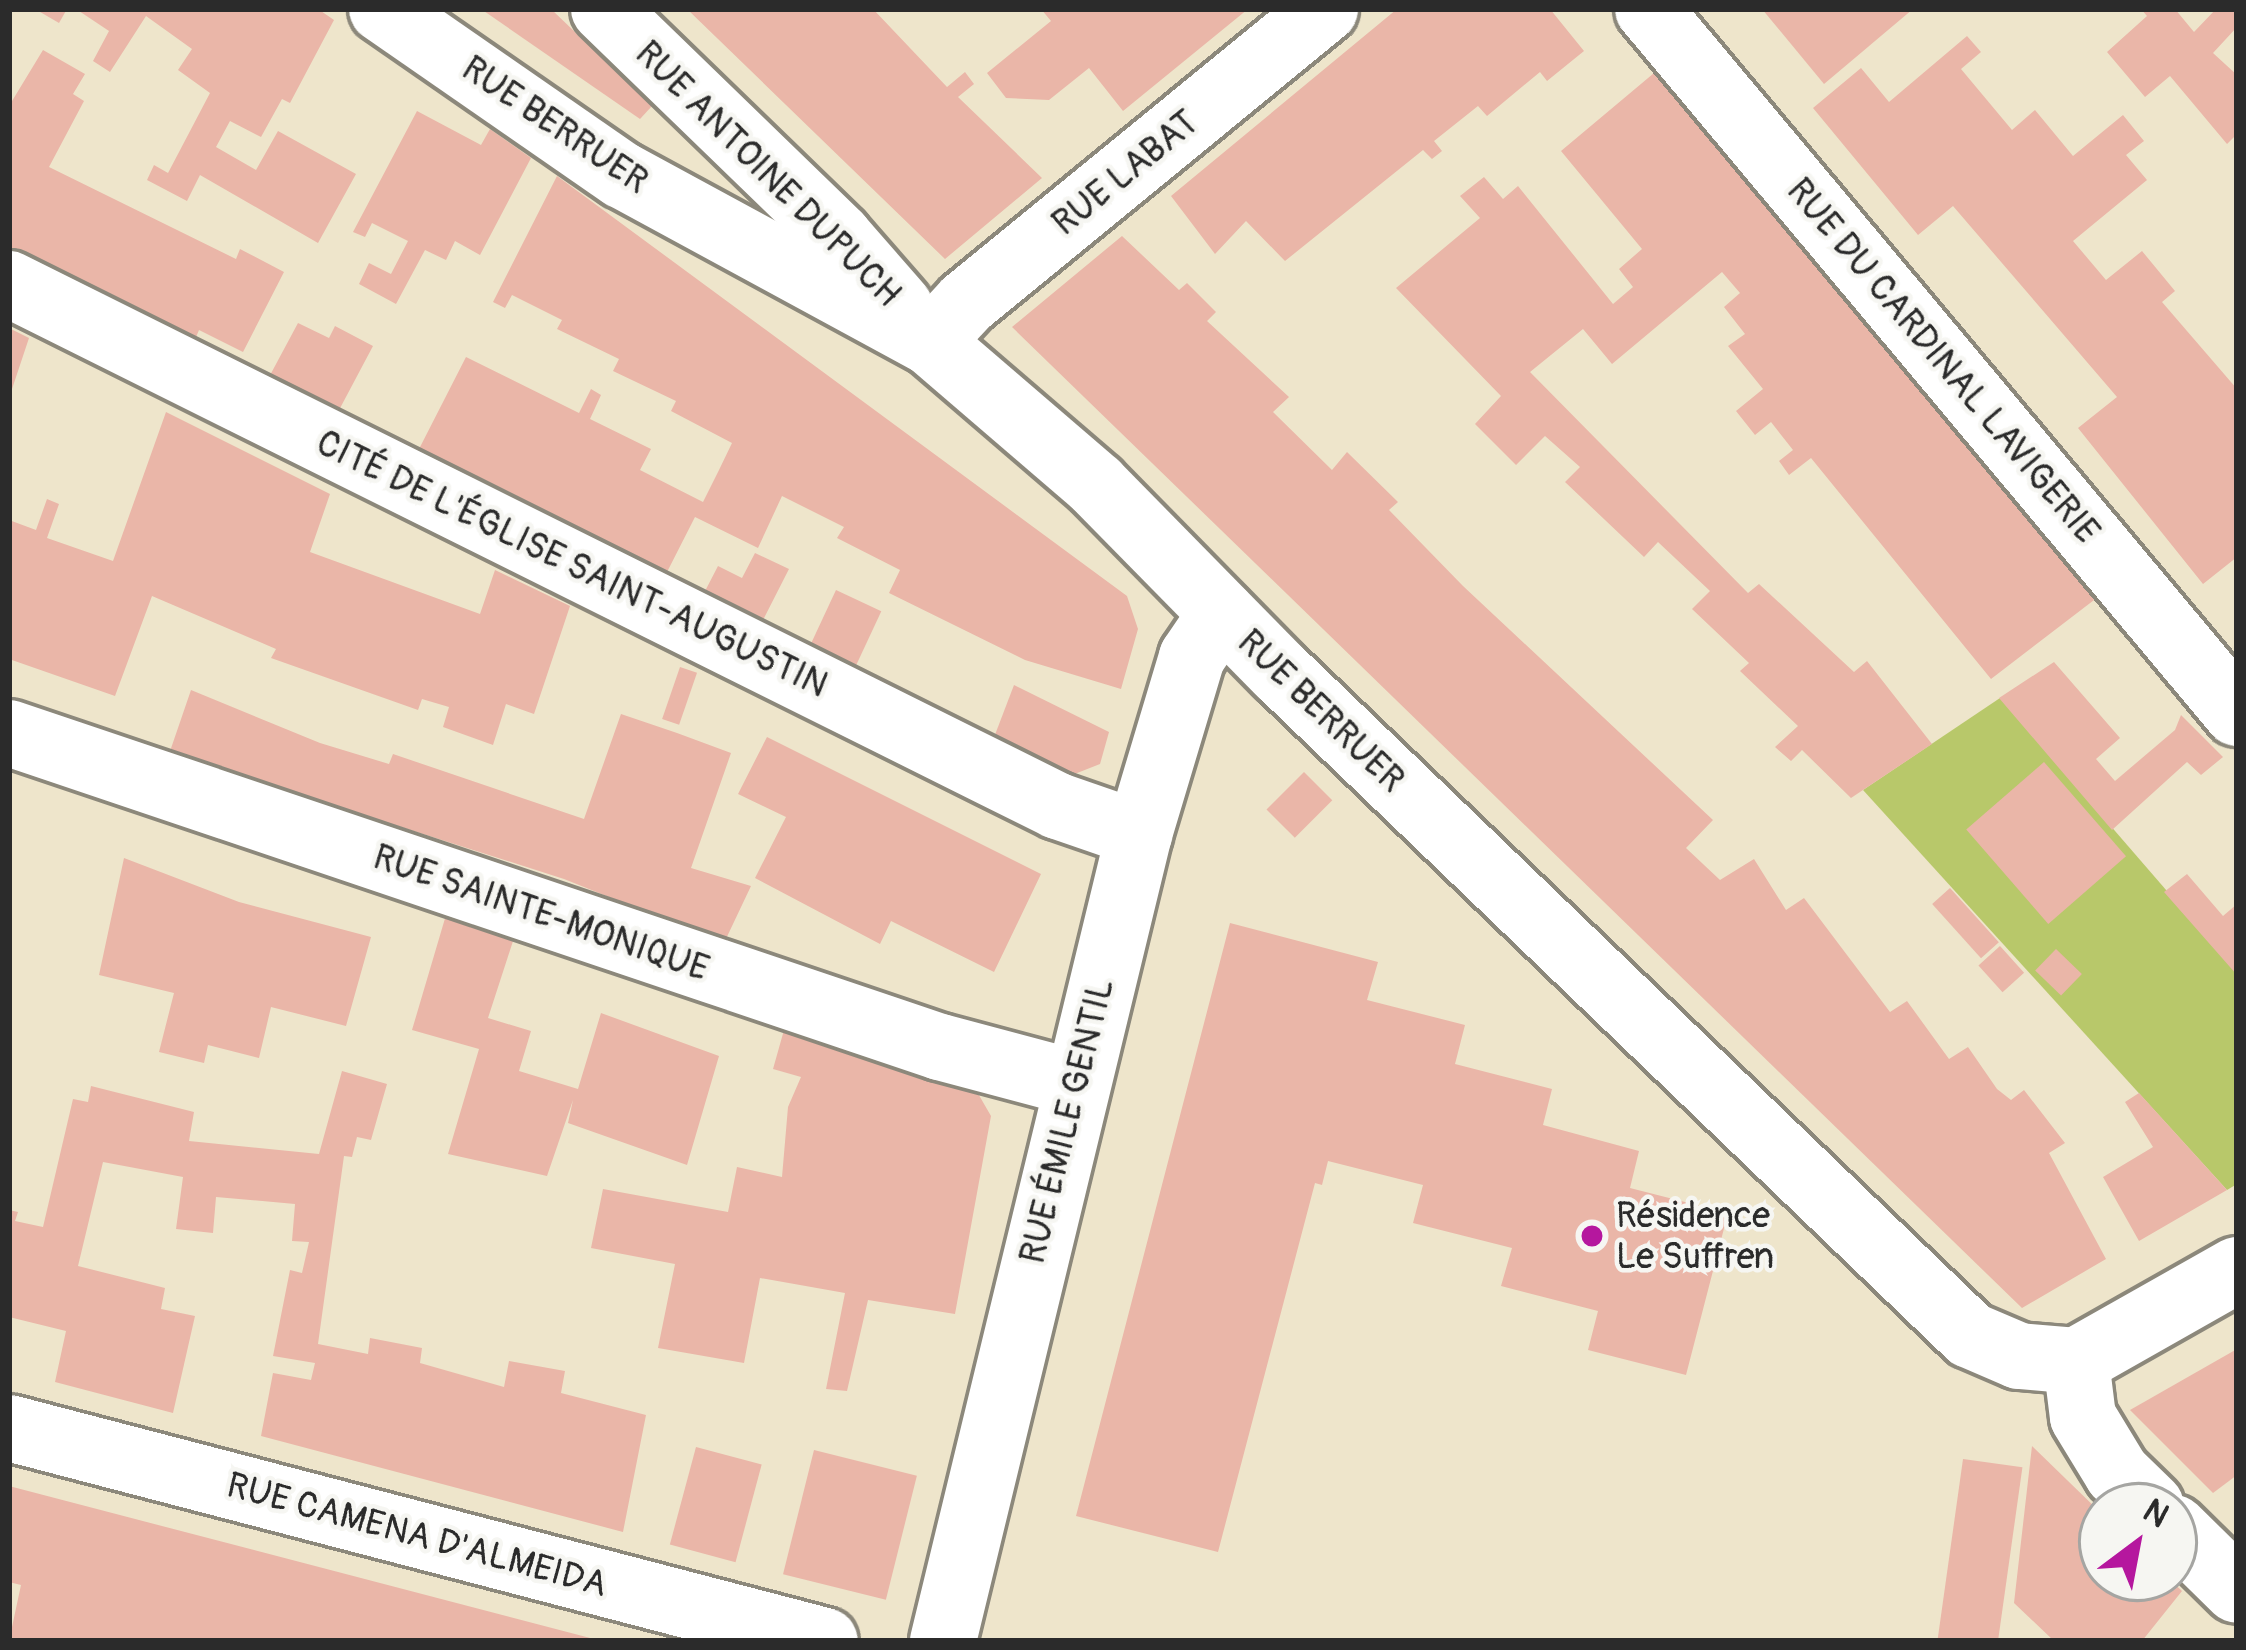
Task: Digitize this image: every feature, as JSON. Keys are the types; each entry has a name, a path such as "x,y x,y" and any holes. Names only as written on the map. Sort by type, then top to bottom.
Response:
{"street":[{"name":"RUE BERRUER","path":"382,9 665,198 930,342 1096,485 1222,613 1970,1335 2019,1356 2076,1361"},
{"name":"RUE ANTOINE DUPUCH","path":"604,9 839,237 930,342"},
{"name":"RUE LABAT","path":"930,342 966,303 1325,9"},
{"name":"RUE DU CARDINAL LAVIGERIE","path":"1648,9 2237,712"},
{"path":"665,198 717,172 717,118"},
{"name":"CITÉ DE L'ÉGLISE SAINT-AUGUSTIN","path":"9,284 1058,806 1139,834"},
{"name":"RUE ÉMILE GENTIL","path":"943,1641 1075,1082 1139,834 1192,657 1222,613"},
{"name":"RUE SAINTE-MONIQUE","path":"9,733 940,1047 1075,1082"},
{"path":"2126,1482 2084,1417 2076,1361 2237,1270"},
{"name":"RUE CAMENA D'ALMEIDA","path":"9,1428 824,1641"},
{"path":"2198,1552 2237,1590"}],"green space":[{"path":"2000,698 2237,972 2237,1184 2227,1190 1863,790"}],"building":[{"path":"35,9 67,9 59,23"},
{"path":"76,9 318,9 334,20 290,103 282,99 261,137 230,121 216,147 256,170 278,131 356,174 318,243 200,175 187,201 147,180 154,165 168,173 210,93 178,70 192,49 146,16 110,72 93,61 109,31"},
{"path":"481,9 551,9 652,106 640,119"},
{"path":"687,9 873,9 947,87 965,72 974,84 958,97 1042,178 945,259"},
{"path":"1041,9 1248,9 1123,111 1089,68 1049,100 1006,98 987,73 1051,21"},
{"path":"1397,9 1550,9 1584,51 1547,81 1540,72 1487,116 1478,106 1434,141 1442,151 1432,159 1423,150 1285,261 1246,221 1215,254 1171,196"},
{"path":"1762,9 1913,9 1824,84"},
{"path":"2141,9 2175,9 2194,32 2216,9 2237,9 2237,27 2213,53 2237,75 2237,134 2227,144 2170,76 2145,97 2107,52 2147,16"},
{"path":"1967,36 1981,52 1961,69 2012,130 2035,110 2073,156 2123,115 2144,141 2126,155 2147,180 2073,241 2106,280 2142,251 2175,291 2162,302 2237,389 2237,557 2203,584 2078,428 2117,397 1953,206 1918,235 1813,108 1861,68 1889,102"},
{"path":"43,50 85,74 73,94 84,101 49,167 236,259 240,249 284,272 243,352 199,330 194,342 9,253 9,106"},
{"path":"1660,68 2098,597 1991,679 1811,458 1789,475 1779,461 1793,450 1771,422 1755,435 1736,411 1763,389 1728,346 1745,334 1724,307 1740,293 1722,272 1612,364 1583,329 1530,372 1748,593 1759,584 1854,672 1867,661 1932,744 1851,798 1802,750 1791,761 1775,747 1798,726 1740,671 1749,663 1692,609 1710,591 1658,542 1644,557 1565,482 1580,467 1545,436 1516,465 1475,424 1501,396 1396,288 1480,218 1460,196 1484,177 1503,199 1518,186 1613,304 1633,287 1619,269 1642,249 1561,151"},
{"path":"417,111 481,145 490,129 531,158 480,255 455,241 446,260 425,250 396,304 359,284 369,263 391,274 408,241 372,223 365,237 353,232"},
{"path":"557,176 1127,596 1138,629 1121,689 1025,660 889,593 900,570 837,538 844,527 782,496 758,548 695,517 665,576 418,451 466,357 579,413 591,389 601,395 590,419 651,449 640,470 703,502 732,443 671,411 676,401 613,371 619,359 557,329 562,320 512,295 505,308 493,302"},
{"path":"1122,236 1179,290 1187,283 1216,312 1207,321 1289,397 1273,412 1332,470 1347,452 1398,502 1389,510 1463,586 1713,820 1686,848 1720,880 1754,859 1786,910 1804,898 1890,1012 1907,1001 1949,1059 1968,1047 1997,1089 2011,1100 2024,1090 2065,1143 2049,1153 2106,1259 2022,1308 1012,327"},
{"path":"298,323 329,338 335,326 373,346 338,412 268,379"},
{"path":"9,328 29,338 10,395 9,395"},
{"path":"166,412 330,494 310,552 480,614 495,570 570,606 534,714 506,704 493,745 443,727 449,707 422,699 418,710 271,658 276,649 152,596 115,696 9,659 9,520 36,530 47,499 59,504 47,538 113,561"},
{"path":"755,553 789,569 761,624 703,595 718,566 742,578"},
{"path":"836,590 881,611 854,669 809,648"},
{"path":"2054,662 2120,738 2096,759 2115,781 2175,730 2181,715 2223,757 2201,775 2187,762 2112,830 1999,698"},
{"path":"680,667 697,673 679,725 662,719"},
{"path":"1014,685 1109,732 1100,764 1067,777 993,740"},
{"path":"191,690 320,743 389,764 393,754 584,819 621,714 677,733 731,753 691,868 751,886 724,943 564,879 229,772 226,780 167,760"},
{"path":"767,737 1041,874 994,972 891,921 880,944 755,878 786,817 738,794"},
{"path":"2044,762 2126,856 2048,924 1966,830"},
{"path":"1304,772 1332,800 1295,838 1267,809"},
{"path":"124,858 239,902 371,937 346,1026 271,1007 259,1058 208,1045 204,1063 159,1052 174,993 99,975"},
{"path":"2187,874 2223,916 2237,904 2237,975 2164,892"},
{"path":"1950,888 1999,942 1981,958 1932,904"},
{"path":"446,915 515,935 488,1018 531,1031 519,1071 578,1089 601,1013 719,1056 687,1165 568,1123 573,1100 547,1176 448,1154 479,1049 412,1030"},
{"name":"Résidence Le Suffren","path":"1230,923 1378,962 1367,1000 1465,1025 1455,1064 1552,1089 1543,1125 1639,1151 1630,1188 1728,1213 1686,1375 1588,1350 1598,1311 1501,1286 1512,1248 1413,1223 1423,1185 1328,1161 1322,1185 1315,1183 1218,1552 1076,1516"},
{"path":"2000,946 2024,973 2003,992 1978,965"},
{"path":"2056,949 2082,974 2061,996 2035,971"},
{"path":"784,1030 976,1090 991,1116 955,1314 868,1300 847,1391 826,1389 845,1293 760,1278 744,1363 658,1348 675,1264 591,1248 603,1189 728,1212 737,1167 782,1177 788,1107 801,1077 773,1069"},
{"path":"342,1071 387,1084 371,1140 357,1137 352,1157 344,1156 318,1344 368,1354 370,1338 422,1348 420,1363 504,1387 509,1361 565,1371 561,1393 646,1415 623,1532 261,1436 273,1373 311,1380 315,1363 273,1356 290,1270 302,1273 309,1242 292,1241 295,1204 216,1197 213,1233 176,1229 183,1177 103,1162 78,1266 165,1288 161,1309 195,1316 173,1413 55,1382 66,1331 9,1317 9,1210 18,1212 15,1221 43,1227 73,1099 88,1102 91,1086 194,1112 189,1141 319,1154"},
{"path":"2139,1093 2227,1190 2139,1241 2103,1177 2153,1147 2125,1102"},
{"path":"2237,1349 2237,1475 2213,1493 2130,1410"},
{"path":"2032,1446 2078,1491 2078,1602 2173,1602 2142,1641 2054,1641 2014,1603"},
{"path":"696,1447 762,1465 736,1562 670,1545"},
{"path":"814,1450 917,1476 886,1600 783,1574"},
{"path":"1963,1459 2022,1467 1998,1641 1938,1640"},
{"path":"9,1486 594,1641 9,1641 21,1585 9,1582"}],"place":[{"name":"Résidence Le Suffren","path":"1592,1236"}]}
